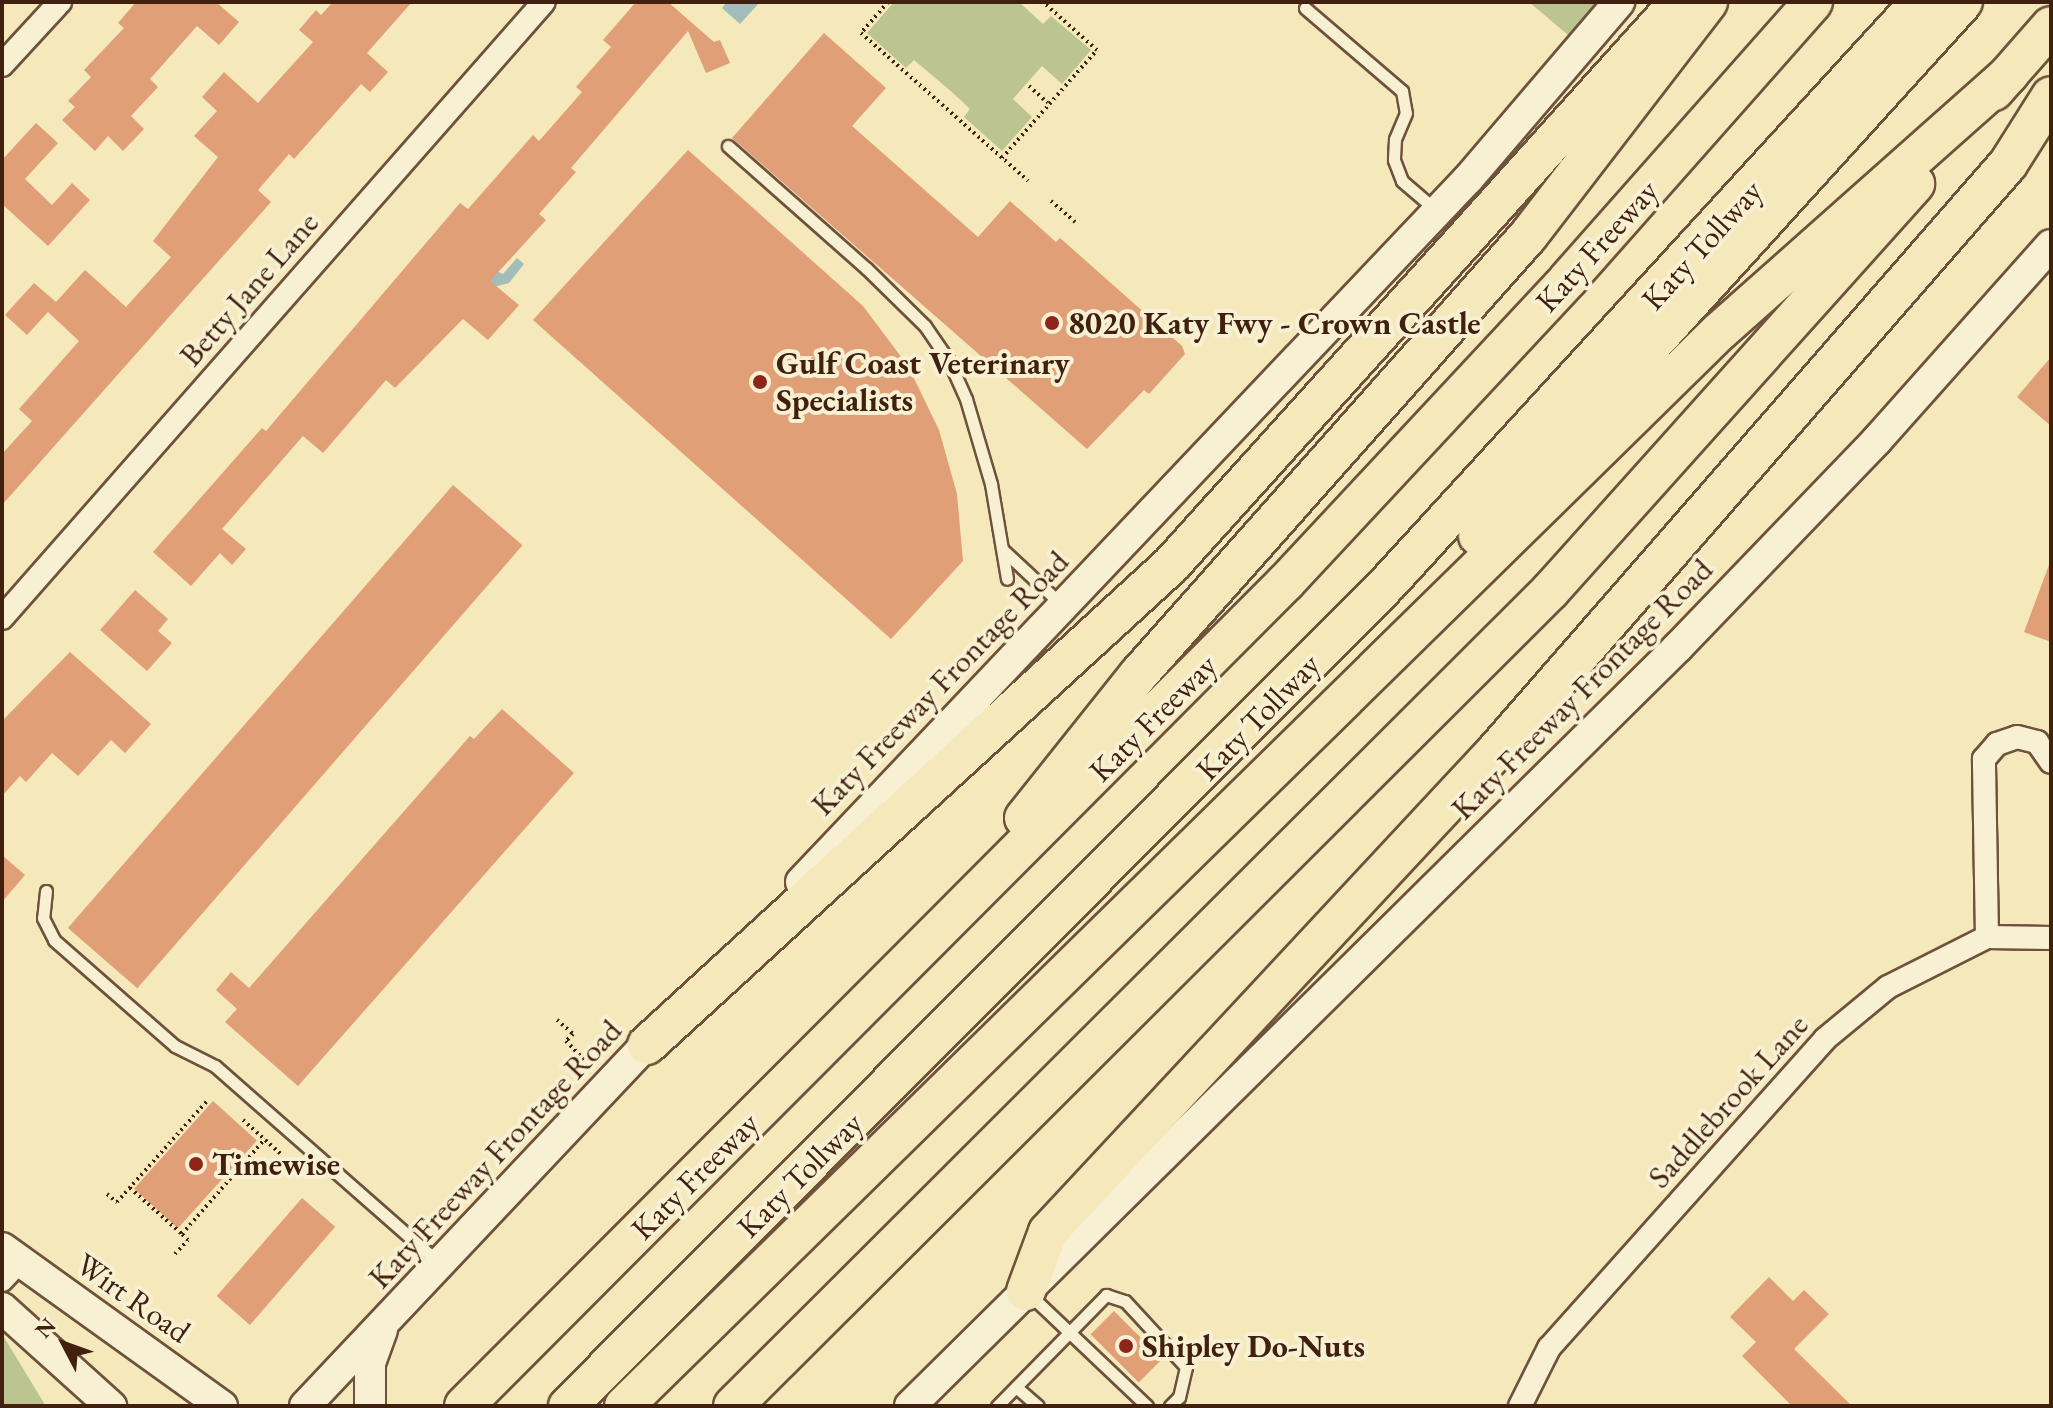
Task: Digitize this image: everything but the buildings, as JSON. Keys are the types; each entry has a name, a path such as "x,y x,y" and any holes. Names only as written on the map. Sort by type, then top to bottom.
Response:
{"highway":[{"path":"647,1045 1171,565 1437,274 1679,2"},
{"path":"914,957 1139,674 1528,236 1708,2"},
{"name":"Katy Freeway","path":"464,1406 1319,547 1569,278 1813,2"},
{"name":"Katy Tollway","path":"568,1406 1390,581 1920,2"},
{"path":"1153,888 1963,2"},
{"path":"733,1406 1550,591 1784,334 2051,26"},
{"path":"1153,888 1720,331 2009,74"},
{"path":"1026,1291 1048,1232 1495,752 2008,164 2051,96"},
{"name":"Katy Tollway","path":"624,1406 1153,888"}],"main road":[{"name":"Katy Freeway Frontage Road","path":"305,1406 1437,211 1619,2"},
{"name":"Katy Freeway Frontage Road","path":"910,1406 1678,647 1877,440 2051,245"},
{"name":"Wirt Road","path":"8,1263 222,1406"},
{"path":"2,1308 111,1406"},
{"path":"370,1406 370,1363 384,1324"}],"street":[{"path":"2,65 60,2"},
{"name":"Betty Jane Lane","path":"2,618 544,2"},
{"path":"1987,937 1984,759 1997,744 2017,737 2037,742 2051,762"},
{"name":"Saddlebrook Lane","path":"1520,1406 1549,1348 1825,1039 1888,987 1987,937 2051,938"}],"lane":[{"path":"1305,8 1402,91 1406,113 1395,139 1394,160 1402,181 1437,211"},
{"path":"728,146 866,268 941,349 966,399 991,484 1007,579"},
{"path":"1002,549 1064,606"},
{"path":"46,891 43,918 54,940 175,1046 215,1066 440,1264"},
{"path":"1026,1291 1066,1334 1147,1406"},
{"path":"1003,1404 1106,1295 1125,1301 1186,1367 1179,1397 1170,1406"},
{"path":"1016,1387 1038,1406"}],"path":[{"path":"888,2 861,33 1028,181"},
{"path":"1002,158 1097,50 1043,2"},
{"path":"1029,86 1049,104"},
{"path":"1051,201 1075,222"},
{"path":"557,1020 573,1034 566,1041 585,1061"},
{"path":"107,1194 117,1202 208,1100"},
{"path":"243,1120 282,1155"},
{"path":"182,1234 265,1139"},
{"path":"130,1188 188,1240 175,1254"}],"green space":[{"path":"894,2 1019,2 1043,24 1051,16 1091,50 1062,84 1042,66 1013,99 1032,117 1002,151 964,117 970,109 953,93 914,60 906,68 867,33"},
{"path":"1529,2 1618,2 1581,46"},
{"path":"2,1334 44,1403 47,1406 2,1406"}],"water":[{"path":"727,2 760,2 740,24 722,8"},
{"path":"517,258 524,264 509,283 494,287 480,275 487,267 503,274"}],"place":[{"name":"8020 Katy Fwy - Crown Castle","path":"1052,323"},
{"name":"Gulf Coast Veterinary Specialists","path":"760,382"},
{"name":"Timewise","path":"196,1164"},
{"name":"Shipley Do-Nuts","path":"1126,1346"}]}
